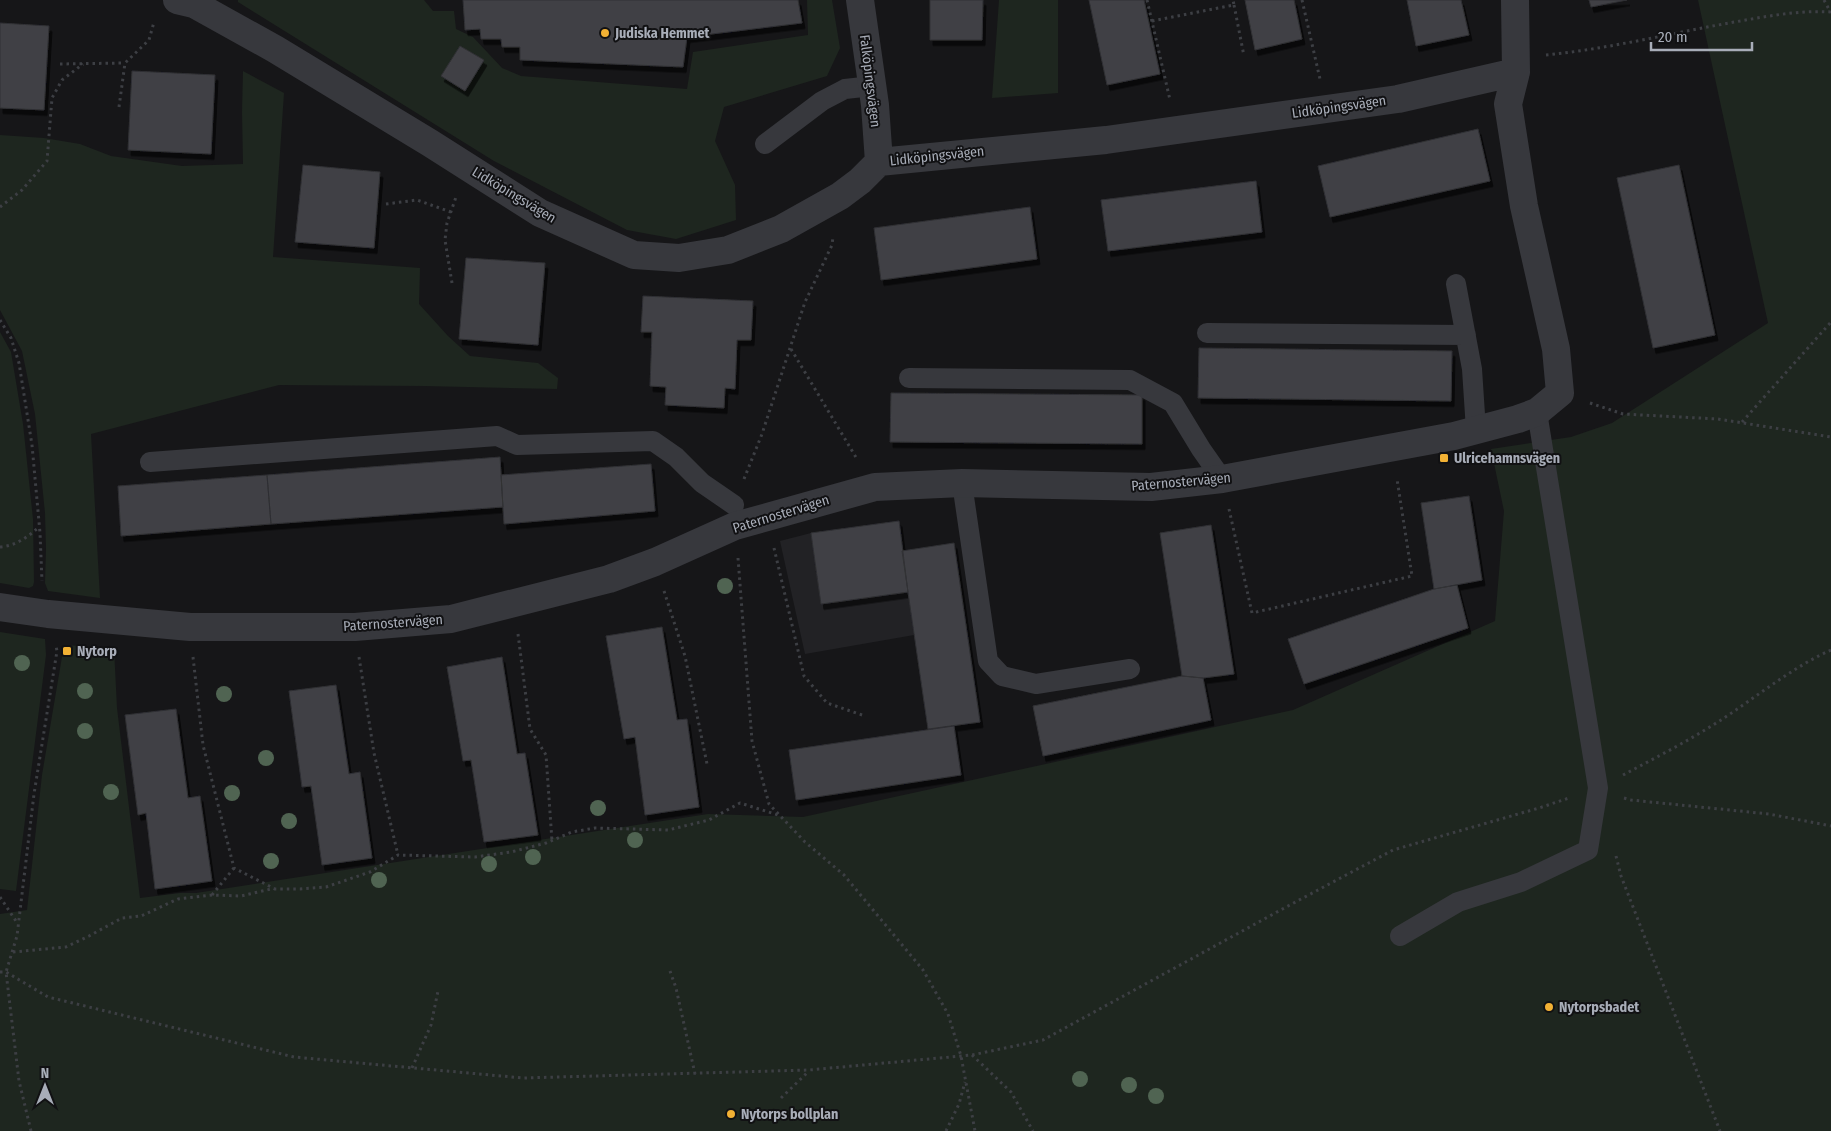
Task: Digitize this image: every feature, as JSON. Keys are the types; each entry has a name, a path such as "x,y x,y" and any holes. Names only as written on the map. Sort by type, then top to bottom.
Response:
{"street":[{"name":"Falköpingsvägen","path":"860,0 872,86 879,162"},
{"path":"1515,0 1515,65 1508,104 1524,206 1556,349 1560,393"},
{"name":"Lidköpingsvägen","path":"180,5 283,54 466,166 540,214 634,255 679,258 728,250 781,229 840,196 879,162 1106,140 1398,99 1515,65"},
{"name":"Paternostervägen","path":"0,607 48,614 190,627 354,627 452,619 609,579 655,562 735,516 767,517 875,487 962,483 1151,487 1222,479 1454,436 1537,412 1560,393"}],"lane":[{"path":"765,144 822,101 845,89 872,86"},
{"path":"1456,284 1472,369 1476,430"},
{"path":"1207,333 1466,335"},
{"path":"909,378 1130,380 1173,403 1222,479"},
{"path":"1400,936 1458,902 1521,882 1588,850 1598,788 1537,412"},
{"path":"150,462 497,436 517,445 653,441 676,457 735,516"},
{"path":"962,483 988,662 1002,676 1036,684 1130,669"}],"path":[{"path":"1147,0 1177,130"},
{"path":"1233,0 1244,56"},
{"path":"1302,0 1327,109"},
{"path":"1824,0 1831,13"},
{"path":"119,107 125,63 150,40 180,5"},
{"path":"1152,21 1234,5"},
{"path":"1515,65 1746,20 1811,10 1831,13"},
{"path":"60,64 125,63"},
{"path":"0,207 22,190 47,161 52,98 62,80 83,64"},
{"path":"452,283 445,240 447,223 466,166"},
{"path":"840,196 832,245 805,302 735,516 752,741 769,804 805,842 844,875 923,970 948,1014 962,1056 975,1131"},
{"path":"386,204 417,200 451,212"},
{"path":"0,320 11,338 19,363 32,445 42,583"},
{"path":"1742,423 1831,322"},
{"path":"790,348 875,487"},
{"path":"1560,393 1623,414 1718,419 1831,437"},
{"path":"1222,479 1252,613 1412,576 1392,446"},
{"path":"767,517 804,676 827,703 866,716"},
{"path":"0,547 8,546 30,536 39,527"},
{"path":"655,562 685,656 707,764"},
{"path":"514,604 530,729 546,755 552,841"},
{"path":"32,1131 19,1080 6,972 19,925 34,794 57,651 48,614"},
{"path":"190,627 203,745 234,868 276,889"},
{"path":"354,627 374,753 398,855"},
{"path":"0,972 6,972 48,997 294,1057 523,1078 809,1070 972,1055 1043,1040 1393,850 1539,808 1598,788 1722,719 1770,686 1831,650"},
{"path":"1598,788 1631,800 1769,814 1831,826"},
{"path":"12,952 66,947 122,918 141,916 178,899 212,895 241,896 276,889 326,887 370,872 398,855 475,856 511,852 552,841 572,832 595,828 668,830 709,820 740,803 781,816"},
{"path":"1614,850 1621,876 1720,1131"},
{"path":"212,895 234,868"},
{"path":"0,898 19,925"},
{"path":"670,971 676,988 695,1074"},
{"path":"412,1068 431,1025 438,991"},
{"path":"972,1055 1011,1092 1033,1131"},
{"path":"781,1098 809,1070"},
{"path":"946,1131 959,1104 966,1079"}],"shaded area":[{"path":"238,0 424,0 433,11 454,11 456,29 473,37 502,68 521,76 687,89 693,52 808,35 807,0 832,0 840,48 827,76 724,107 715,141 735,185 736,220 676,239 627,230 494,161 238,2"},
{"path":"999,0 1058,0 1058,93 992,98"},
{"path":"1698,0 1831,0 1831,1131 0,1131 0,914 27,910 42,775 64,645 114,648 117,708 140,898 196,893 708,814 803,817 1293,710 1495,621 1504,511 1491,449 1571,437 1612,423 1768,323"},
{"path":"243,71 284,93 273,257 420,268 419,304 448,336 470,356 538,363 558,378 557,389 279,385 91,434 100,598 48,591 45,583 45,513 35,414 22,351 0,310 0,135 44,138 80,144 111,156 182,166 243,164"},
{"path":"0,332 11,352 23,424 33,519 34,582 33,586 29,588 0,583"},
{"path":"811,533 821,604 908,592 914,635 805,654 780,541"},
{"path":"0,632 45,639 46,655 16,891 0,889"}],"building":[{"name":"Judiska Hemmet","path":"463,0 798,0 802,23 687,37 683,67 520,60 520,47 502,47 501,39 481,39 480,29 465,30"},
{"path":"930,0 983,0 982,40 930,40"},
{"path":"1089,0 1144,0 1160,74 1107,85"},
{"path":"1245,0 1294,0 1302,39 1255,50"},
{"path":"1407,0 1461,0 1469,35 1416,46"},
{"path":"1589,0 1627,0 1591,7"},
{"path":"0,23 49,26 44,110 0,108"},
{"path":"460,46 484,60 465,91 441,76"},
{"path":"132,71 215,75 211,154 128,150"},
{"path":"1478,129 1490,181 1330,217 1318,166"},
{"path":"303,165 380,172 374,248 295,242"},
{"path":"1679,165 1715,335 1653,348 1617,178"},
{"path":"1256,181 1262,232 1108,251 1101,200"},
{"path":"1030,207 1037,259 881,280 874,228"},
{"path":"466,258 545,263 538,345 459,339"},
{"path":"643,296 753,301 751,340 737,340 735,389 725,388 724,408 665,405 666,387 650,386 652,332 641,332"},
{"path":"1199,348 1452,351 1451,401 1198,398"},
{"path":"891,393 1142,395 1142,444 890,442"},
{"path":"500,457 503,507 271,524 267,475"},
{"path":"651,464 655,511 504,524 501,475"},
{"path":"267,475 271,524 121,536 118,486"},
{"path":"1469,496 1482,580 1434,589 1421,503"},
{"path":"899,521 908,592 821,604 811,533"},
{"path":"1211,525 1234,674 1203,678 1182,676 1160,533"},
{"path":"954,543 980,722 928,729 902,551"},
{"path":"1457,585 1468,628 1304,684 1288,639 1434,589"},
{"path":"662,627 677,720 687,719 699,807 645,815 635,737 624,739 606,636"},
{"path":"502,657 517,754 525,753 538,835 484,842 471,760 463,761 447,667"},
{"path":"1182,676 1203,678 1211,720 1043,756 1033,706"},
{"path":"336,685 349,774 360,772 372,858 322,865 311,786 302,787 289,691"},
{"path":"176,709 188,798 200,796 212,881 155,889 146,813 138,815 125,715"},
{"path":"954,726 961,775 796,800 789,750"}],"place":[{"name":"Judiska Hemmet","path":"605,33"},
{"name":"Ulricehamnsvägen","path":"1444,458"},
{"name":"Nytorp","path":"67,651"},
{"name":"Nytorpsbadet","path":"1549,1007"},
{"name":"Nytorps bollplan","path":"731,1114"}]}
